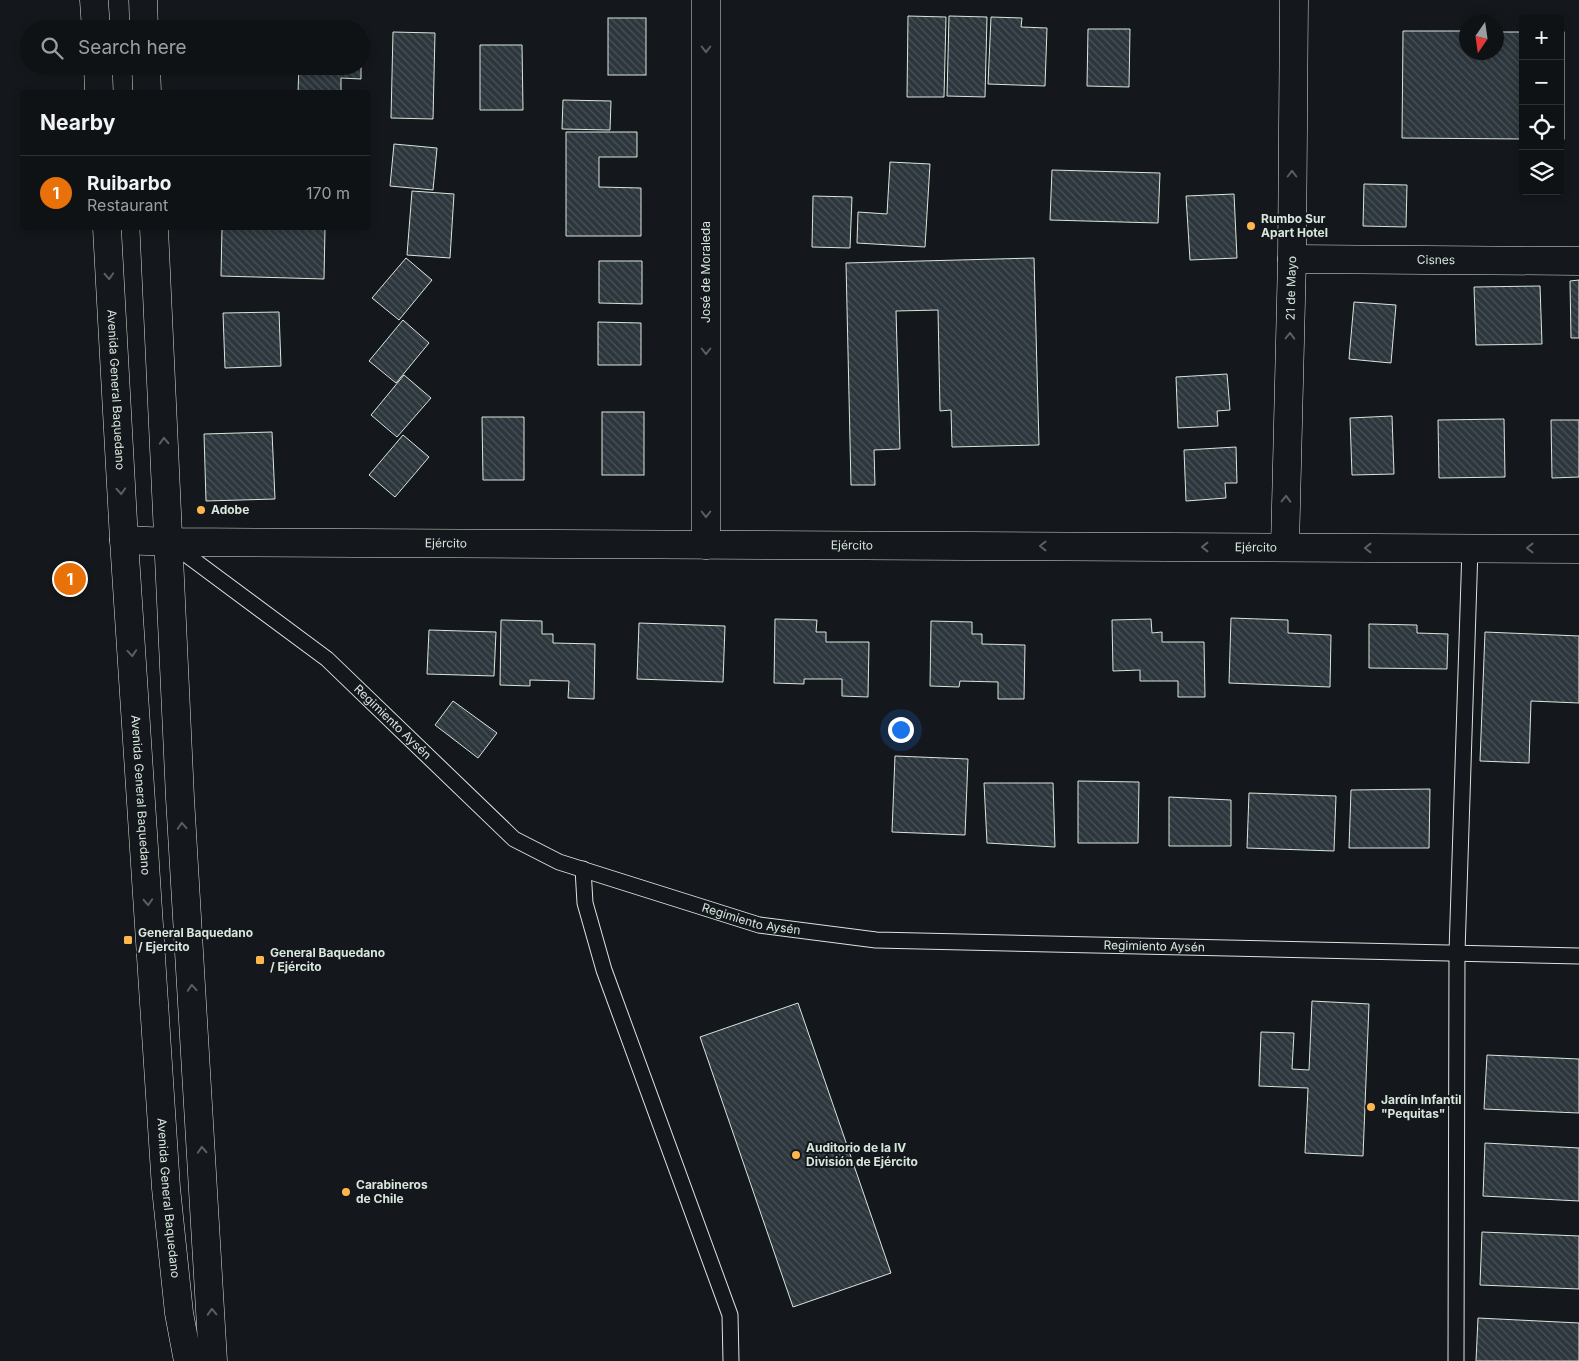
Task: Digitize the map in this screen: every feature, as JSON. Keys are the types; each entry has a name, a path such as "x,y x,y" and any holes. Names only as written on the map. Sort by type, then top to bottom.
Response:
{"street":[{"path":"94,0 95,20"},
{"path":"143,0 144,20"},
{"name":"José de Moraleda","path":"706,0 706,545"},
{"name":"21 de Mayo","path":"1285,547 1292,259 1294,0"},
{"path":"98,75 99,90"},
{"path":"146,75 147,90"},
{"name":"Avenida General Baquedano","path":"107,230 124,540 143,802 154,1019 166,1188 179,1313 188,1361"},
{"path":"154,230 180,798 213,1361"},
{"name":"Cisnes","path":"1292,259 1579,261"},
{"name":"Ejército","path":"124,540 169,542 1579,549"},
{"path":"143,802 180,798"},
{"path":"154,1019 194,1014"},
{"path":"166,1188 204,1190"}],"lane":[{"name":"Regimiento Aysén","path":"169,542 327,660 514,839 560,862 759,925 876,940 1579,956"},
{"path":"1456,1361 1457,952 1460,786 1470,548"},
{"path":"583,869 585,903 604,970 730,1315 731,1361"}],"building":[{"path":"908,16 946,17 944,97 907,97"},
{"path":"949,16 987,17 985,97 947,96"},
{"path":"991,17 1022,18 1021,27 1047,28 1045,86 988,84"},
{"path":"608,18 646,18 646,75 608,75"},
{"path":"1088,29 1130,29 1129,87 1087,86"},
{"path":"1403,31 1459,31 1459,60 1504,60 1504,32 1519,32 1519,139 1402,138"},
{"path":"393,32 435,33 433,119 391,118"},
{"path":"480,45 522,45 523,110 480,110"},
{"path":"299,75 361,75 361,79 341,78 341,90 298,90"},
{"path":"563,100 611,101 610,130 562,129"},
{"path":"566,132 637,132 637,157 599,157 599,187 641,188 641,236 566,236"},
{"path":"394,144 437,148 433,190 390,186"},
{"path":"890,162 930,164 925,247 857,243 858,212 887,214"},
{"path":"1052,170 1160,173 1158,223 1050,220"},
{"path":"1364,184 1407,185 1406,227 1363,226"},
{"path":"412,191 454,194 450,258 407,255"},
{"path":"1234,194 1237,258 1190,260 1186,196"},
{"path":"813,196 852,197 850,248 812,247"},
{"path":"222,230 325,230 324,279 221,276"},
{"path":"406,258 432,280 399,320 372,298"},
{"path":"1034,258 1039,445 952,447 951,410 940,411 938,310 896,311 900,449 874,450 875,485 851,485 846,263"},
{"path":"599,261 642,261 642,304 599,303"},
{"path":"1579,280 1579,338 1571,338 1570,281"},
{"path":"1540,286 1542,344 1476,345 1474,287"},
{"path":"1354,302 1396,305 1391,363 1349,359"},
{"path":"279,312 281,366 225,368 223,313"},
{"path":"403,320 429,343 396,383 369,361"},
{"path":"598,322 641,323 641,365 598,365"},
{"path":"1227,374 1230,410 1217,411 1218,426 1178,428 1176,377"},
{"path":"404,375 431,398 397,437 371,415"},
{"path":"602,412 644,412 644,475 602,475"},
{"path":"1392,416 1394,474 1352,475 1350,418"},
{"path":"482,417 524,417 524,480 483,480"},
{"path":"1504,419 1505,477 1439,478 1438,420"},
{"path":"1551,420 1579,420 1579,477 1552,478"},
{"path":"272,432 275,499 206,501 204,434"},
{"path":"403,435 429,457 395,497 369,475"},
{"path":"1236,447 1237,483 1225,483 1226,498 1186,501 1184,450"},
{"path":"1231,618 1288,620 1288,633 1331,635 1330,687 1229,683"},
{"path":"775,619 817,620 816,632 826,632 826,642 869,642 868,697 842,696 842,679 804,679 804,684 774,683"},
{"path":"1151,619 1152,633 1162,632 1162,642 1204,642 1205,697 1178,697 1178,681 1140,681 1140,670 1113,671 1112,620"},
{"path":"501,620 542,621 542,634 553,634 553,643 595,644 594,699 568,698 569,681 530,680 530,686 500,685"},
{"path":"931,621 972,622 972,634 982,634 982,644 1025,645 1024,699 998,699 998,682 960,681 959,687 930,686"},
{"path":"639,623 725,626 723,682 637,679"},
{"path":"1369,624 1417,625 1417,633 1448,634 1447,669 1369,668"},
{"path":"429,630 496,632 494,676 427,674"},
{"path":"1485,632 1579,636 1579,703 1531,701 1529,763 1480,761"},
{"path":"453,701 497,733 478,758 435,725"},
{"path":"895,756 968,759 965,835 892,832"},
{"path":"1078,781 1139,782 1138,843 1078,843"},
{"path":"984,783 1053,783 1055,847 987,843"},
{"path":"1430,789 1429,848 1349,848 1351,790"},
{"path":"1249,793 1336,796 1334,851 1247,848"},
{"path":"1169,797 1231,800 1231,846 1169,846"},
{"path":"1312,1001 1369,1004 1363,1156 1305,1153 1308,1088 1259,1086 1261,1032 1294,1033 1292,1069 1309,1070"},
{"name":"Auditorio de la IV División de Ejército","path":"798,1003 891,1273 793,1307 700,1037"},
{"path":"1487,1055 1579,1059 1579,1113 1484,1109"},
{"path":"1485,1143 1579,1148 1579,1201 1483,1196"},
{"path":"1482,1232 1579,1236 1579,1289 1480,1285"},
{"path":"1478,1318 1579,1323 1579,1361 1476,1361"}],"place":[{"name":"Rumbo Sur Apart Hotel","path":"1251,226"},
{"name":"Adobe","path":"201,510"},
{"name":"Ruibarbo","path":"70,579"},
{"name":"General Baquedano / Ejercito","path":"128,940"},
{"name":"General Baquedano / Ejército","path":"260,960"},
{"name":"Jardín Infantil \"Pequitas\"","path":"1371,1107"},
{"name":"Auditorio de la IV División de Ejército","path":"796,1155"},
{"name":"Carabineros de Chile","path":"346,1192"}]}
